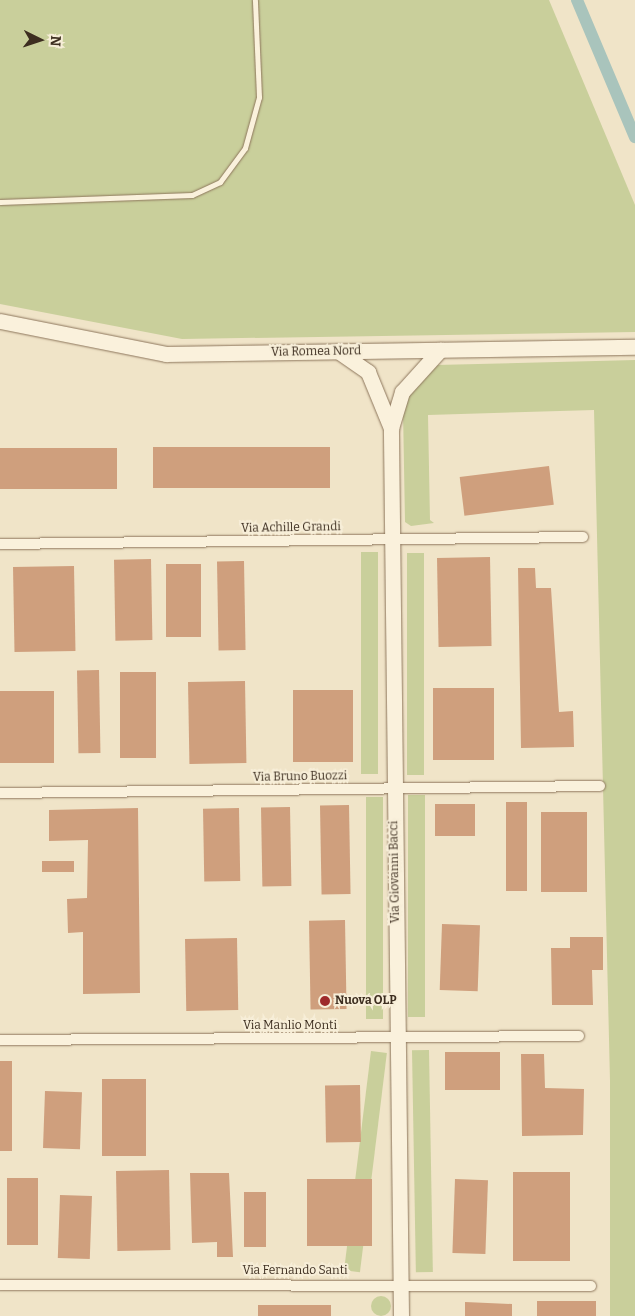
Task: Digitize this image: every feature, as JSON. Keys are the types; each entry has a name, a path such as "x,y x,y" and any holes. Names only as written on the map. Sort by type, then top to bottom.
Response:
{"main road":[{"name":"Via Romea Nord","path":"0,322 166,354 635,347"},
{"name":"Via Giovanni Bacci","path":"401,1316 391,428 402,392 440,350"},
{"name":"Via Giovanni Bacci","path":"338,351 368,372 391,428"}],"street":[{"name":"Via Achille Grandi","path":"0,544 583,537"},
{"name":"Via Bruno Buozzi","path":"0,793 600,786"},
{"name":"Via Manlio Monti","path":"0,1040 579,1036"},
{"name":"Via Fernando Santi","path":"0,1286 400,1283 591,1286"}],"lane":[{"path":"0,202 192,194 220,182 245,148 259,97 256,0"}],"green space":[{"path":"0,0 549,0 635,205 635,332 182,339 0,304"},
{"path":"635,360 635,1316 610,1316 610,1081 594,410 428,415 430,520 434,523 411,526 405,522 403,411 406,396 436,365"},
{"path":"361,552 378,552 378,774 361,774"},
{"path":"407,553 424,553 424,775 407,775"},
{"path":"408,795 425,795 425,1017 408,1017"},
{"path":"366,797 383,797 383,1019 366,1019"},
{"path":"412,1050 429,1050 433,1272 416,1272"},
{"path":"371,1051 387,1053 360,1272 344,1270"},
{"path":"377,1296 385,1296 391,1302 391,1310 385,1316 377,1316 371,1310 371,1302"}],"building":[{"path":"153,447 330,447 330,488 153,488"},
{"path":"0,448 117,448 117,489 0,489"},
{"path":"549,466 554,505 464,516 460,477"},
{"path":"490,557 492,646 439,647 437,558"},
{"path":"151,559 152,640 115,641 114,560"},
{"path":"217,561 244,561 246,650 219,650"},
{"path":"166,564 201,564 201,637 166,637"},
{"path":"74,566 75,651 14,652 13,567"},
{"path":"518,568 535,568 536,588 551,588 559,712 573,711 574,747 521,748"},
{"path":"77,670 99,670 100,753 78,753"},
{"path":"120,672 156,672 156,758 120,758"},
{"path":"245,681 246,763 189,764 188,682"},
{"path":"433,688 494,688 494,760 433,760"},
{"path":"293,690 353,690 353,762 293,762"},
{"path":"0,691 54,691 54,763 0,763"},
{"path":"506,802 527,802 527,891 506,891"},
{"path":"435,804 475,804 475,836 435,836"},
{"path":"349,805 351,894 322,894 320,806"},
{"path":"290,807 291,886 262,886 261,808"},
{"path":"138,808 140,993 83,994 83,932 68,933 67,899 87,898 88,840 49,841 49,810"},
{"path":"239,808 240,881 204,882 203,809"},
{"path":"541,812 587,812 587,892 541,892"},
{"path":"42,861 74,861 74,872 42,872"},
{"path":"345,920 347,1009 311,1010 309,921"},
{"path":"442,924 480,925 478,991 440,990"},
{"path":"570,937 603,937 603,970 592,970 593,1005 552,1005 551,948 570,948"},
{"path":"237,938 238,1010 186,1011 185,939"},
{"path":"445,1052 500,1052 500,1090 445,1090"},
{"path":"521,1054 544,1054 545,1088 584,1089 583,1135 522,1136"},
{"path":"0,1061 12,1061 12,1151 0,1151"},
{"path":"102,1079 146,1079 146,1156 102,1156"},
{"path":"360,1085 361,1142 326,1143 325,1086"},
{"path":"45,1091 82,1092 80,1149 43,1148"},
{"path":"169,1170 170,1250 117,1251 116,1171"},
{"path":"513,1172 570,1172 570,1261 513,1261"},
{"path":"190,1173 229,1173 233,1257 217,1257 217,1242 192,1243"},
{"path":"7,1178 38,1178 38,1245 7,1245"},
{"path":"307,1179 372,1179 372,1246 307,1246"},
{"path":"455,1179 488,1180 485,1254 452,1253"},
{"path":"244,1192 266,1192 266,1247 244,1247"},
{"path":"60,1195 92,1196 90,1259 58,1258"},
{"path":"537,1301 596,1301 596,1316 537,1316"},
{"path":"465,1302 512,1304 512,1316 465,1316"},
{"path":"258,1305 331,1305 331,1316 258,1316"}],"waterway":[{"path":"577,0 635,137"}],"place":[{"name":"Nuova OLP","path":"325,1001"}]}
